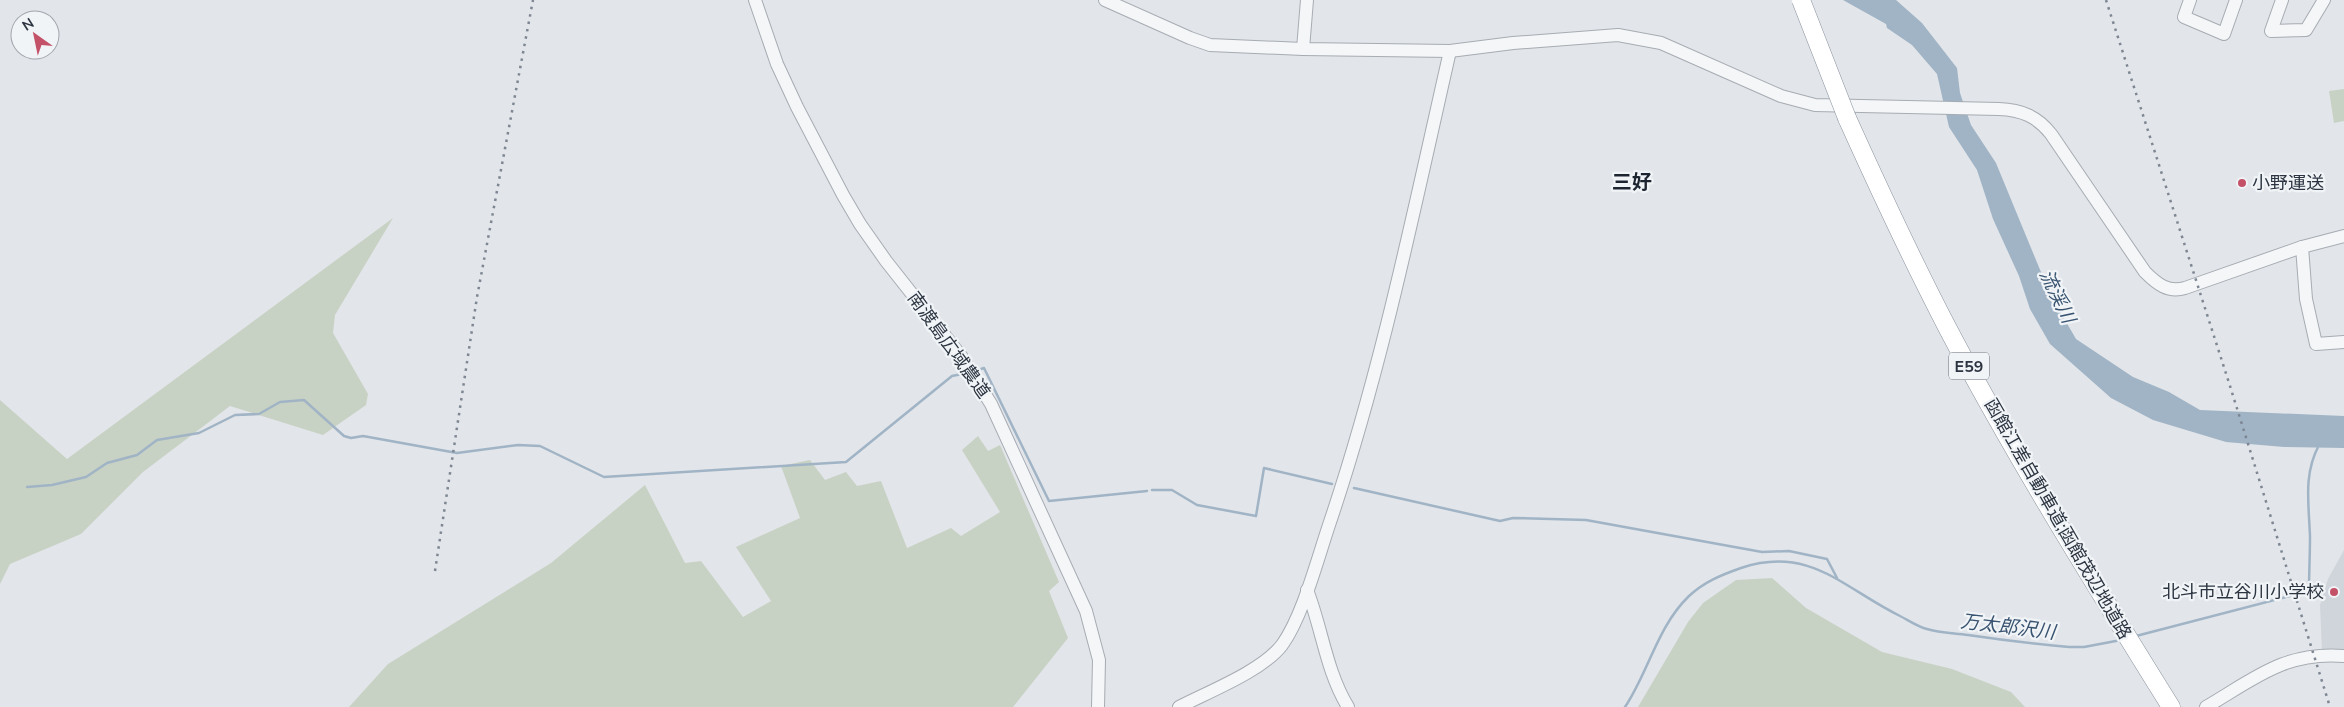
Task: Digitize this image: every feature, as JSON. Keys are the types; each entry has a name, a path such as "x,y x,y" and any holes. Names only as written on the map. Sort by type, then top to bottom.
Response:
{"highway":[{"name":"函館江差自動車道;函館茂辺地道路","path":"1801,0 1847,118 1902,238 1948,330 2108,606 2170,707"}],"street":[{"name":"南渡島広域農道","path":"755,0 781,72 843,195 860,224 886,261 961,356 995,412 1086,611 1099,660 1098,707"},
{"path":"1105,0 1194,40 1210,45 1303,49 1450,51 1513,43 1618,35 1661,43 1781,96 1801,102 1851,108 1910,106 1999,109 2023,113 2046,127 2145,272 2163,287 2178,290 2302,247 2344,236"},
{"path":"1303,49 1307,0"},
{"path":"2190,0 2184,17 2224,34 2236,0"},
{"path":"2282,0 2271,31 2306,30 2324,0"},
{"path":"1179,707 1270,658 1291,630 1307,590 1353,452 1382,348 1450,51"},
{"path":"2302,247 2306,298 2316,344 2344,342"},
{"path":"1307,590 1316,612 1333,677 1348,707"},
{"path":"2206,707 2283,663 2323,654 2344,656"}],"shaded area":[{"name":"北斗市立谷川小学校","path":"2344,550 2344,651 2322,650 2320,605 2328,579"}],"green space":[{"path":"2344,89 2344,121 2334,123 2329,91"},
{"path":"393,218 335,315 333,333 368,394 366,405 323,435 230,406 143,472 81,534 10,564 0,584 0,400 67,459"},
{"path":"978,436 988,451 1000,445 1059,582 1049,591 1068,638 1013,707 349,707 388,664 551,563 645,485 685,563 701,561 743,617 771,601 736,547 800,518 781,466 810,460 825,480 846,472 857,486 881,481 907,548 951,528 961,536 1000,512 962,450"},
{"path":"1772,578 1806,608 1882,652 1952,669 2011,692 2025,707 1638,707 1688,622 1703,603 1736,580"}],"water":[{"path":"1843,0 1896,0 1922,23 1957,68 1960,93 1971,125 1996,163 2050,294 2076,339 2133,377 2169,392 2200,410 2344,416 2344,448 2284,447 2226,442 2153,420 2111,398 2050,344 2030,309 2019,276 1993,219 1977,170 1949,127 1937,74 1912,45 1887,28 1886,24"}],"waterway":[{"path":"978,370 984,368 1049,501 1147,491"},
{"path":"27,487 52,485 86,477 107,463 137,455 157,440 199,433 235,415 259,414 280,402 304,400 344,436 351,438 363,436 457,453 518,445 540,446 604,477 846,462 952,376 962,374"},
{"name":"万太郎沢川","path":"2136,636 2309,591 2310,537 2308,490 2311,467 2319,445"},
{"path":"1152,490 1172,490 1197,505 1256,516 1264,468 1332,484"},
{"path":"1354,488 1500,521 1513,518 1586,520 1762,552 1789,551 1827,559 1837,578"},
{"name":"万太郎沢川","path":"1625,707 1669,621 1689,596 1720,576 1765,562 1787,562 1807,566 1825,573 1913,623 1932,630 2069,647 2084,647 2121,640"}],"railway":[{"path":"435,571 477,297 533,0"},
{"path":"2106,0 2230,386 2330,707"}],"place":[{"name":"小野運送","path":"2242,183"},
{"name":"北斗市立谷川小学校","path":"2334,592"}],"district":[{"name":"三好","path":"1632,182"}],"water label":[{"name":"流渓川","path":"2058,296"}]}
